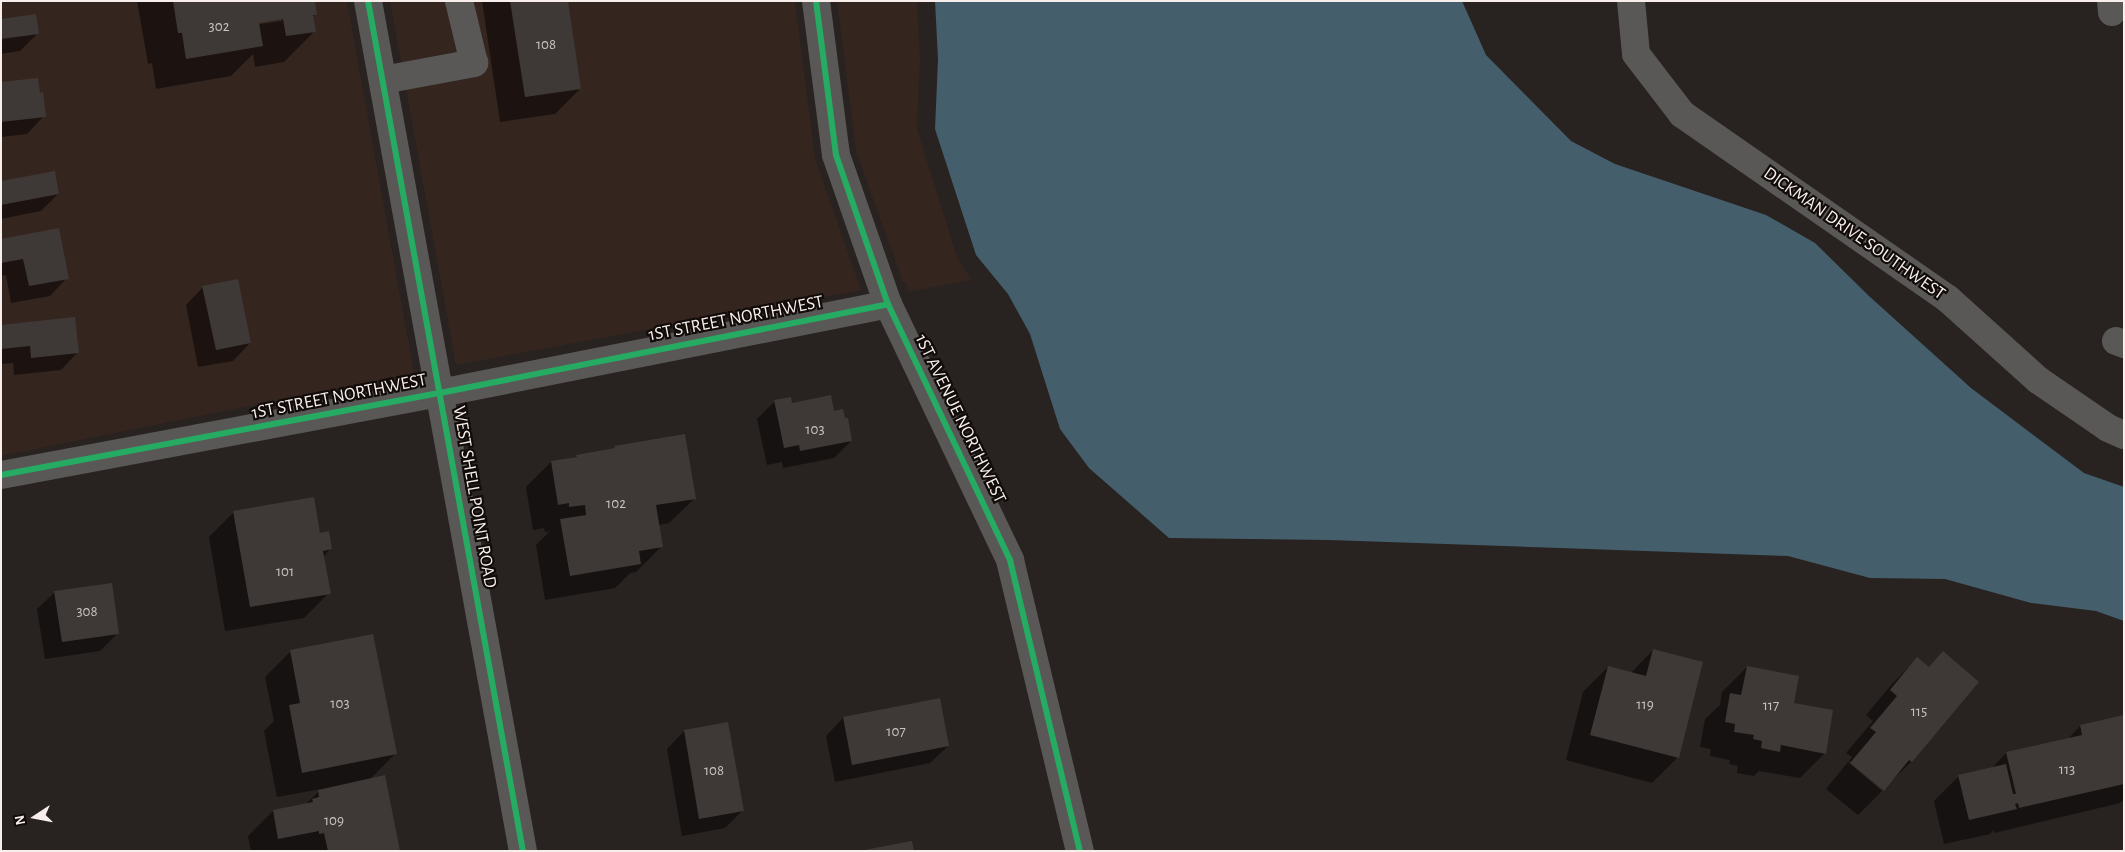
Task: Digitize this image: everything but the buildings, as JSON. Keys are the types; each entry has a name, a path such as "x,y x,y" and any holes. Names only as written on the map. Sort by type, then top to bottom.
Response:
{"street":[{"name":"WEST SHELL POINT ROAD","path":"368,1 524,851"},
{"path":"383,80 474,63 459,1"},
{"name":"1ST AVENUE NORTHWEST","path":"816,1 836,155 888,304 1010,560 1080,851"},
{"name":"DICKMAN DRIVE SOUTHWEST","path":"1631,1 1636,54 1682,114 1948,299 2038,380 2101,424 2124,435"},
{"name":"1ST STREET NORTHWEST","path":"1,475 440,393 888,304"}],"shaded area":[{"path":"1,1 347,1 414,373 1,456"},
{"path":"390,1 795,1 815,158 861,290 456,365"},
{"path":"837,1 917,1 920,59 917,129 958,260 972,280 908,292 906,282 903,282 856,151"}],"water":[{"path":"935,1 1462,1 1486,55 1571,141 1615,164 1766,215 1815,243 1869,296 1971,388 2084,473 2124,487 2124,621 2096,611 2031,603 1945,579 1870,578 1788,556 1329,540 1169,538 1089,468 1060,429 1030,334 1008,294 976,255 935,129 938,59"}],"cycle path":[{"path":"368,1 523,851"},
{"path":"816,1 836,155 888,304 1010,560 1080,851"},
{"path":"1,475 440,393 888,304"}]}
